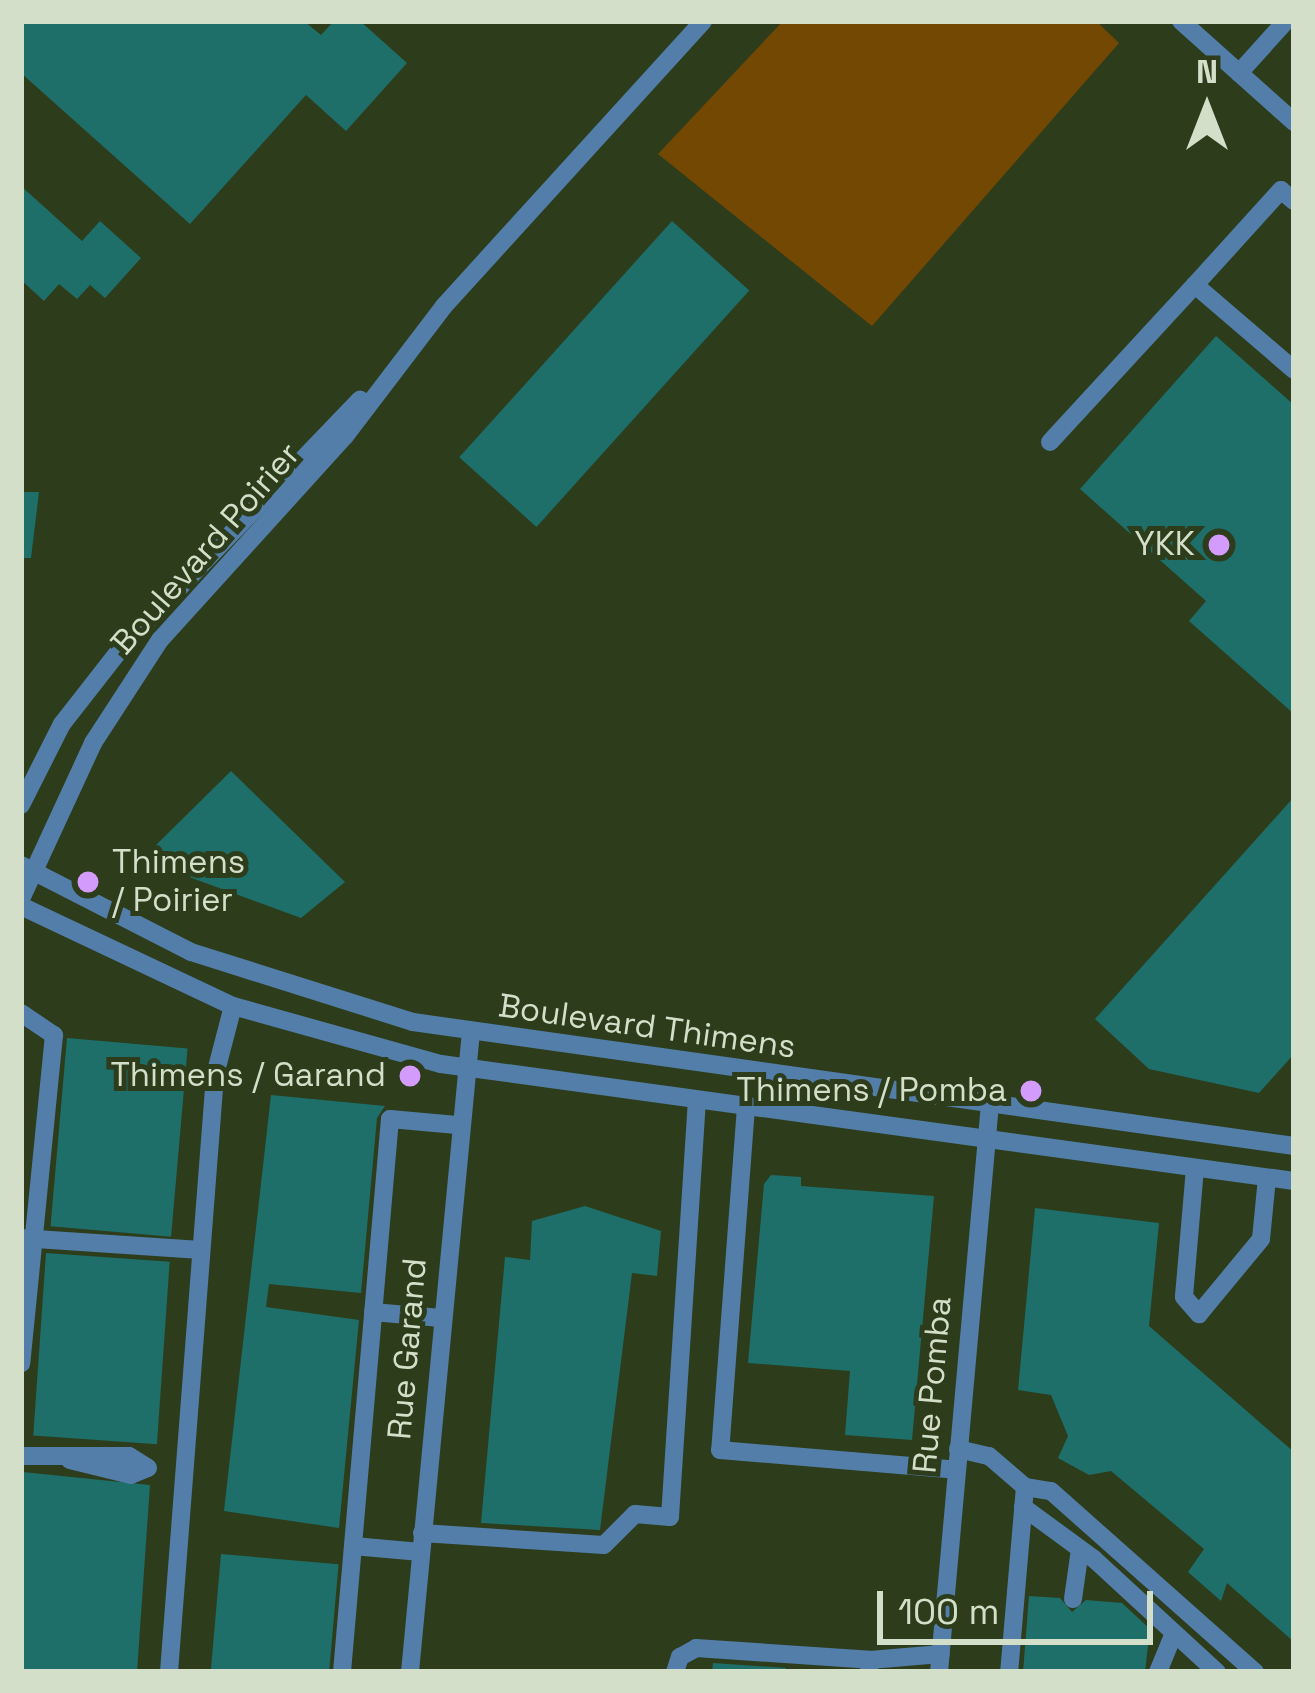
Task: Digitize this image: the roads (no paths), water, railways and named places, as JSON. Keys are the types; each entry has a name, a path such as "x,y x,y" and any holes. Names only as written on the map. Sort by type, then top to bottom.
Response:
{"street":[{"name":"Boulevard Poirier","path":"21,805 62,724 136,630 386,376 703,21"},
{"path":"1181,21 1292,115"},
{"path":"1239,73 1286,21"},
{"path":"1050,442 1281,190 1294,201"},
{"path":"1195,285 1294,370"},
{"name":"Boulevard Poirier","path":"21,902 26,869 93,742 138,670 345,436 386,376"},
{"name":"Boulevard Thimens","path":"26,869 218,963 345,1004 471,1032 1294,1146"},
{"name":"Boulevard Thimens","path":"21,902 233,1006 465,1068 1294,1181"},
{"path":"170,1672 215,1075 233,1006"},
{"path":"21,1013 54,1035 26,1238 21,1363"},
{"name":"Rue Garand","path":"410,1672 458,1125 471,1032"},
{"path":"352,1546 422,1542 604,1545 635,1514 670,1516 697,1100"},
{"name":"Rue Pomba","path":"940,1663 990,1104"},
{"path":"746,1107 720,1450 956,1470"},
{"path":"342,1672 390,1119 458,1125"},
{"path":"1195,1168 1184,1297 1199,1314 1261,1239 1267,1178"},
{"path":"26,1238 201,1250"},
{"path":"373,1312 441,1318"},
{"path":"958,1449 989,1456 1025,1486 1051,1491 1255,1672"},
{"path":"21,1456 70,1460 131,1474 148,1468 184,1472"},
{"path":"1009,1672 1025,1486"},
{"path":"1023,1507 1080,1549 1216,1672"},
{"path":"1072,1599 1080,1549"},
{"path":"1158,1672 1174,1633"},
{"path":"675,1672 680,1657 695,1648 869,1666 940,1663"}],"place":[{"name":"YKK","path":"1219,545"},
{"name":"Thimens / Poirier","path":"88,882"},
{"name":"Thimens / Garand","path":"410,1076"},
{"name":"Thimens / Pomba","path":"1031,1091"}]}
